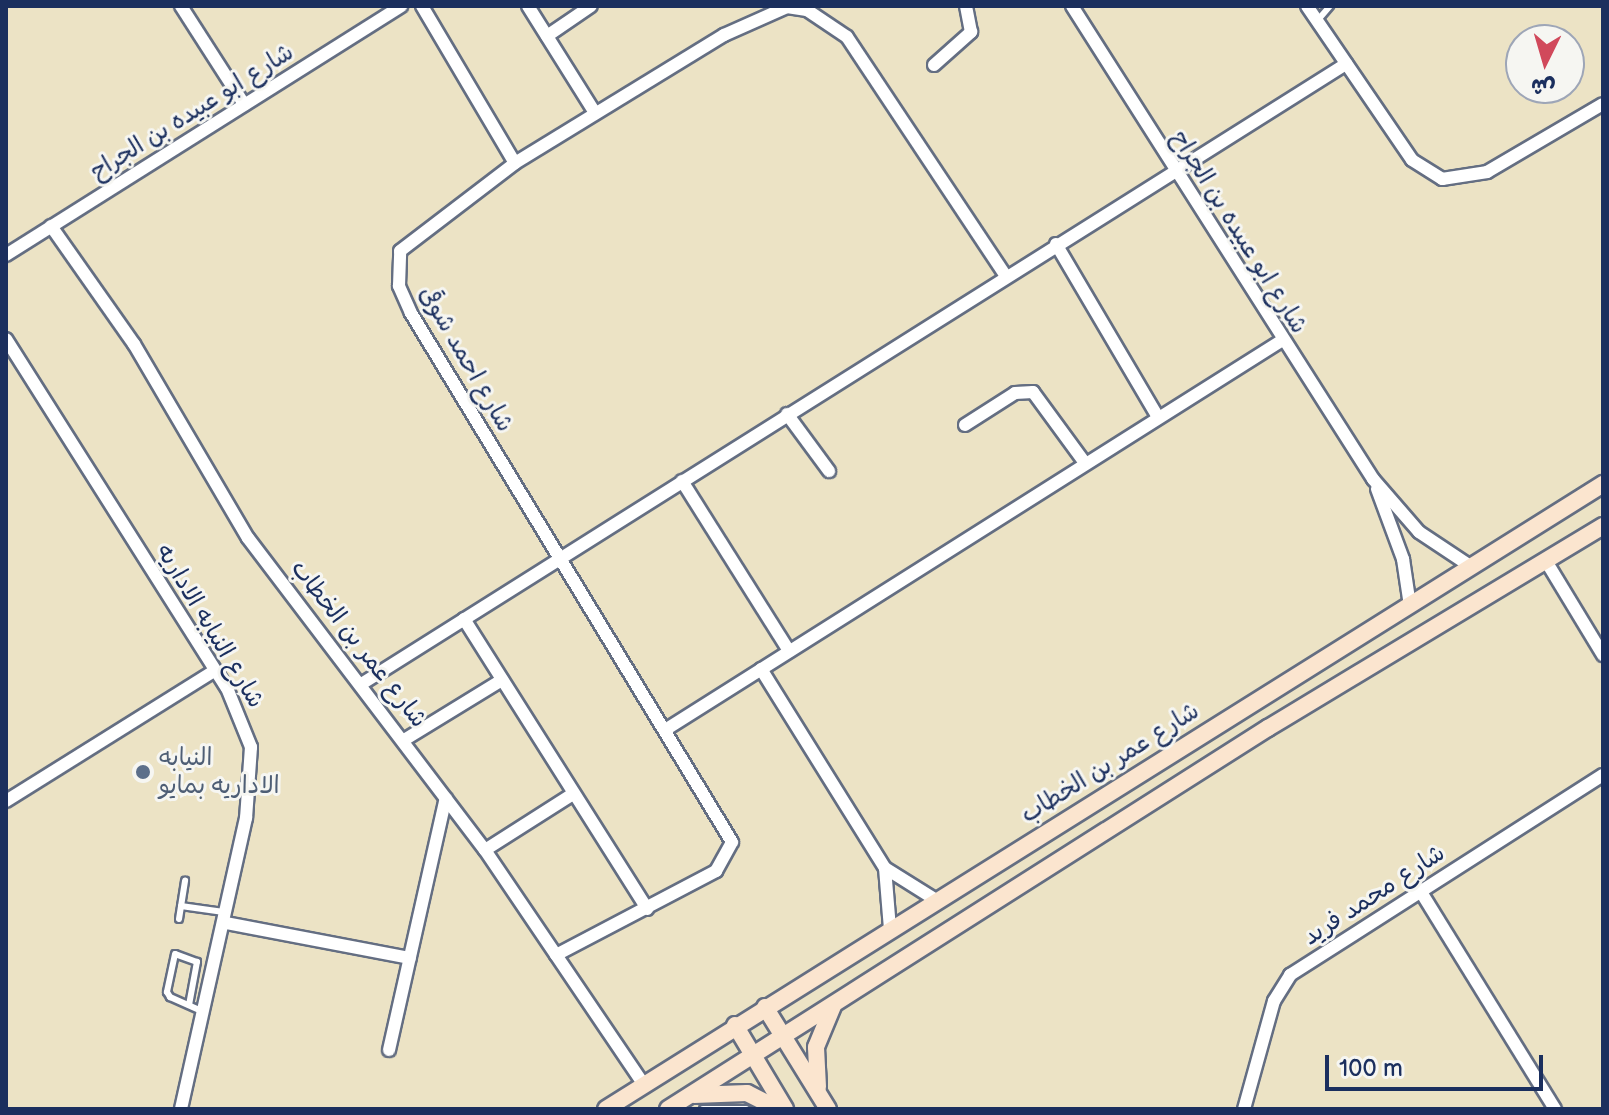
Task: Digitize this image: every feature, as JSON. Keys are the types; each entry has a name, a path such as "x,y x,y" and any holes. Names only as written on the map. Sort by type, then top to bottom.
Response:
{"street":[{"path":"181,6 244,104"},
{"name":"شارع ابو عبيده بن الجراح","path":"6,255 401,6"},
{"path":"422,6 515,163"},
{"path":"528,6 595,113"},
{"path":"547,36 591,6"},
{"path":"934,65 971,32 966,6"},
{"name":"شارع ابو عبيده بن الجراح","path":"1072,6 1281,341 1373,479 1419,532 1470,566"},
{"path":"1307,6 1412,160 1442,179 1487,172 1603,104"},
{"name":"شارع احمد شوقى","path":"647,909 722,867 732,849 665,730 559,558 399,286 400,251 410,237 515,163 595,113 766,12 807,10 847,37 1006,276"},
{"path":"363,683 1173,170 1346,64"},
{"name":"شارع عمر بن الخطاب","path":"51,226 134,344 248,538 363,683 485,850 642,1082"},
{"path":"1056,244 1158,417"},
{"name":"شارع النيابه الاداريه","path":"6,339 246,726 252,768 227,917 181,1109"},
{"path":"665,730 1281,341"},
{"path":"965,425 1015,393 1033,392 1085,463"},
{"path":"787,414 829,471"},
{"name":"شارع ابو عبيده بن الجراح","path":"1373,479 1403,559 1410,606"},
{"path":"682,481 789,651"},
{"name":"شارع عمر بن الخطاب","path":"606,1109 642,1082 1603,484"},
{"path":"668,1109 1268,728 1603,526"},
{"path":"1546,561 1603,655"},
{"path":"464,619 647,909 556,955"},
{"path":"761,669 885,868 936,900"},
{"path":"6,801 214,671"},
{"path":"404,740 502,680"},
{"path":"1252,703 1253,720 1268,728"},
{"path":"1217,723 1233,730 1235,750"},
{"name":"شارع محمد فريد","path":"1244,1109 1280,987 1603,775"},
{"path":"485,850 573,794"},
{"path":"389,1050 446,798"},
{"path":"885,868 890,929"},
{"path":"1421,892 1555,1109"},
{"path":"227,917 410,958"},
{"path":"824,1103 816,1047 836,1001"},
{"path":"765,1007 824,1103"},
{"path":"735,1025 785,1109"},
{"path":"688,1095 747,1093 778,1109"}],"lane":[{"path":"1317,21 1330,6"},
{"path":"179,919 185,880"},
{"path":"181,906 227,917"},
{"path":"189,1005 197,962 175,954 165,986 189,1005 204,1012"},
{"path":"703,1109 746,1109"}],"place":[{"name":"النيابه الاداريه بمايو","path":"143,772"}]}
